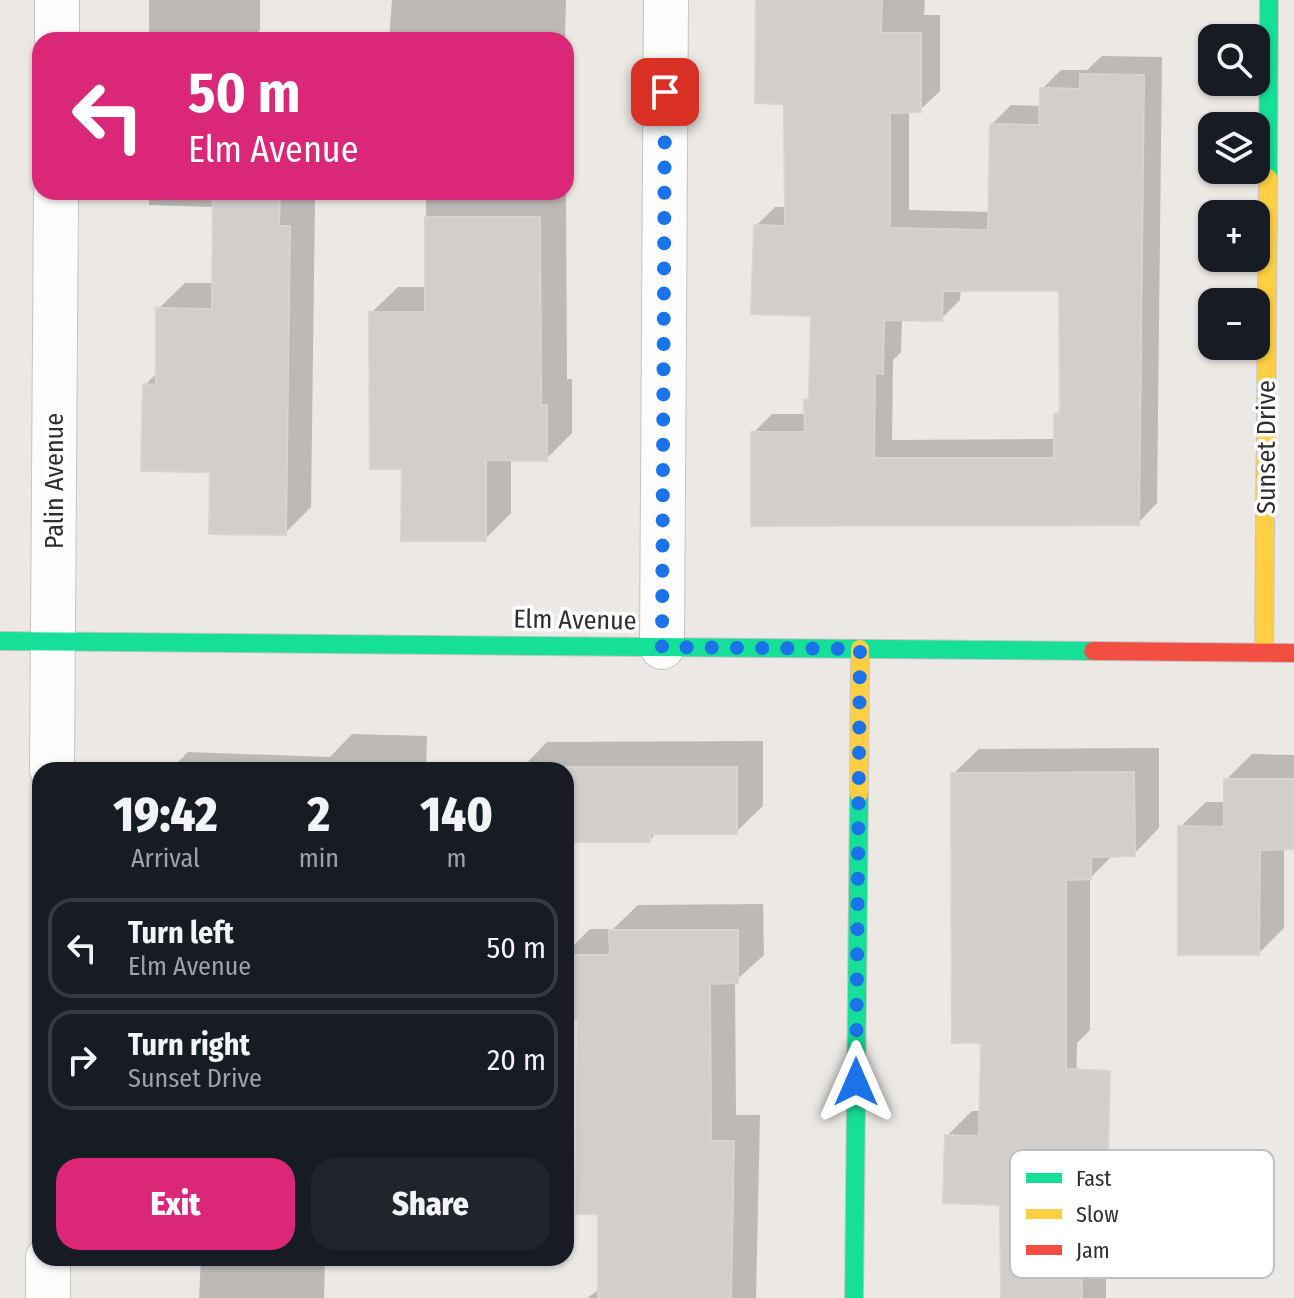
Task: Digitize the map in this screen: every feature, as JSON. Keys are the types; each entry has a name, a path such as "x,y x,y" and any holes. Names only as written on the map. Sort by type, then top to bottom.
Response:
{"street":[{"path":"57,0 57,32"},
{"path":"662,647 666,0"},
{"name":"Sunset Drive","path":"1264,653 1269,0"},
{"name":"Palin Avenue","path":"52,762 56,200"},
{"name":"Elm Avenue","path":"0,641 1294,653"},
{"path":"854,1298 860,649"},
{"path":"48,1266 48,1298"}],"building":[{"path":"756,0 882,0 881,33 921,33 921,112 890,113 890,228 988,230 990,124 1039,125 1040,88 1080,89 1080,74 1144,75 1139,525 751,526 751,432 805,432 804,400 809,400 811,316 751,314 754,225 785,226 784,104 755,103","holes":["943,291 1059,291 1060,414 1054,414 1054,458 874,458 875,373 883,374 884,320 942,321"]},
{"path":"213,200 280,200 279,226 290,226 286,535 209,534 210,472 141,471 143,384 156,385 156,308 212,309"},
{"path":"425,217 540,217 541,405 547,405 547,461 486,460 486,541 401,541 402,469 370,469 369,312 425,312"},
{"path":"574,767 737,767 737,834 650,834 650,842 574,842"},
{"path":"1134,772 1135,856 1091,857 1091,879 1066,880 1066,1069 1110,1071 1108,1150 1010,1150 1010,1278 1082,1278 1082,1298 1001,1298 1000,1205 943,1203 945,1135 979,1136 981,1043 952,1043 951,773"},
{"path":"1224,779 1294,779 1294,849 1260,850 1259,955 1178,955 1178,826 1224,827"},
{"path":"609,930 738,930 738,983 710,984 711,1141 734,1141 731,1298 598,1298 598,1214 576,1214 578,1019 574,1019 574,955 610,955"}],"traffic: fast":[{"path":"1268,112 1269,0"},
{"path":"0,641 1093,651"},
{"path":"854,1298 859,794"}],"traffic: slow":[{"path":"1264,653 1268,184"},
{"path":"859,794 860,649"}],"traffic: jam":[{"path":"1093,651 1294,653"}],"route":[{"path":"665,92 662,647 860,649 856,1082"}]}
